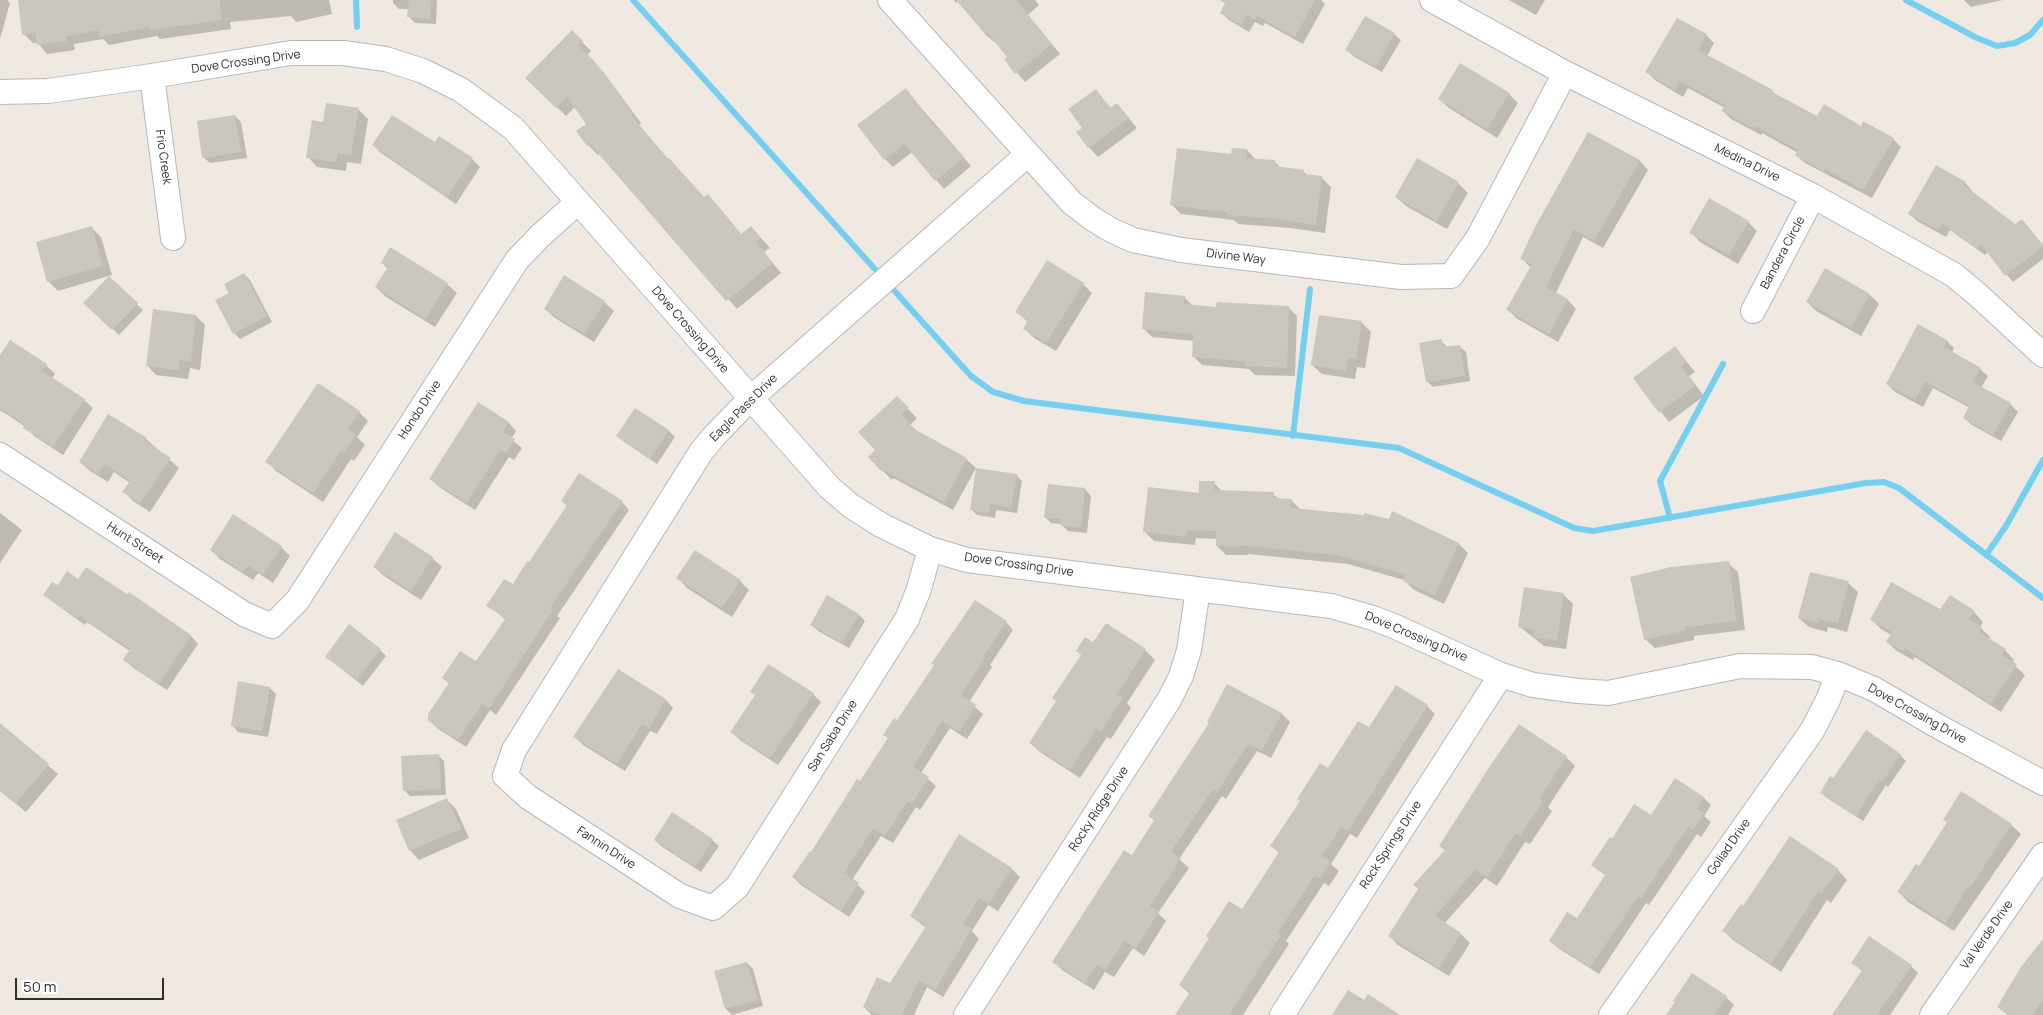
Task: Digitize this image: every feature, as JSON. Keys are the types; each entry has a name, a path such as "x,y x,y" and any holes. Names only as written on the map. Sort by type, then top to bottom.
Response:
{"street":[{"name":"Divine Way","path":"890,0 1072,203 1093,219 1133,240 1181,250 1401,277 1450,276 1478,238 1565,73"},
{"name":"Medina Drive","path":"1432,0 1565,73 1813,196 1954,275 1978,294 2043,355"},
{"name":"Dove Crossing Drive","path":"0,92 48,91 291,53 343,53 386,59 423,71 461,90 513,128 830,488 851,506 881,525 930,549 966,560 1331,606 1352,611 1396,627 1501,675 1533,685 1578,692 1608,693 1740,666 1812,667 1838,674 1874,688 1940,728 2043,783"},
{"name":"Frio Creek","path":"152,76 173,238"},
{"name":"Eagle Pass Drive","path":"505,776 514,750 701,452 716,434 750,399 1028,154"},
{"name":"Bandera Circle","path":"1753,311 1813,196"},
{"name":"Hondo Drive","path":"272,626 296,601 517,260 540,236 578,202"},
{"name":"Hunt Street","path":"0,455 244,614 272,626"},
{"name":"San Saba Drive","path":"713,908 737,887 907,619 919,588 930,549"},
{"name":"Rocky Ridge Drive","path":"966,1015 1169,700 1181,676 1189,650 1198,590"},
{"name":"Goliad Drive","path":"1611,1015 1812,731 1828,700 1838,674"},
{"name":"Rock Springs Drive","path":"1282,1015 1501,675"},
{"name":"Fannin Drive","path":"505,776 528,797 680,896 713,908"},
{"name":"Val Verde Drive","path":"1932,1015 2043,855"}],"building":[{"path":"18,0 219,0 222,20 150,30 149,27 99,37 98,30 66,36 67,41 37,45 35,33 22,35"},
{"path":"409,0 431,0 430,19 407,17"},
{"path":"956,0 1016,0 1052,44 1015,74 1004,59 1007,57 987,32 985,34"},
{"path":"1219,0 1315,0 1295,37 1257,16 1255,20 1247,15 1241,25 1220,13 1225,3"},
{"path":"1365,16 1395,33 1376,67 1345,50"},
{"path":"1677,18 1707,34 1698,50 1773,90 1772,92 1817,116 1824,104 1861,126 1863,121 1894,138 1863,190 1826,169 1824,172 1795,155 1798,150 1722,111 1725,105 1680,81 1675,90 1645,72"},
{"path":"572,30 583,41 578,45 595,62 633,113 631,115 668,159 704,197 708,194 741,234 751,226 761,238 756,242 773,263 726,301 590,144 587,146 576,131 586,124 567,97 556,108 525,78"},
{"path":"1460,63 1510,93 1487,129 1438,99"},
{"path":"906,88 936,128 938,127 964,157 935,181 904,144 884,160 857,125"},
{"path":"1096,89 1110,108 1117,103 1129,118 1088,148 1076,132 1082,128 1068,109"},
{"path":"326,103 359,108 351,155 338,153 336,162 306,158 312,120 323,122"},
{"path":"235,115 241,152 202,158 197,121"},
{"path":"392,115 435,142 439,136 473,158 447,197 372,145"},
{"path":"1588,132 1640,160 1594,241 1574,229 1546,287 1568,299 1549,334 1506,310 1532,264 1520,259 1535,227"},
{"path":"1177,148 1231,154 1232,148 1247,149 1246,158 1275,160 1275,166 1304,170 1303,174 1322,176 1316,225 1280,219 1227,215 1227,212 1170,205"},
{"path":"1417,158 1459,182 1437,221 1395,197"},
{"path":"1936,165 1966,182 1964,185 2015,224 2022,219 2043,246 2005,276 1981,244 1977,249 1942,223 1938,230 1908,214"},
{"path":"1709,198 1749,221 1729,255 1689,233"},
{"path":"92,226 103,266 47,282 36,242"},
{"path":"390,247 448,283 425,319 375,287 388,267 381,263"},
{"path":"1047,260 1084,283 1046,343 1023,329 1028,320 1015,312"},
{"path":"1825,268 1870,294 1851,327 1806,302"},
{"path":"244,273 267,316 233,334 215,300 229,293 224,284"},
{"path":"564,275 605,301 584,334 544,309"},
{"path":"109,276 138,303 112,330 83,303"},
{"path":"1145,292 1185,296 1184,304 1216,307 1217,302 1289,306 1287,368 1245,366 1245,361 1192,357 1193,334 1142,329"},
{"path":"153,309 196,315 191,361 180,360 179,370 146,366"},
{"path":"1319,315 1362,321 1356,359 1348,358 1346,371 1311,365"},
{"path":"1918,324 1947,340 1944,347 1981,368 1973,382 2011,403 1993,435 1963,418 1969,406 1925,381 1915,400 1886,384"},
{"path":"1442,339 1443,347 1460,345 1465,376 1426,382 1419,343"},
{"path":"10,340 47,364 42,371 85,399 53,447 23,428 25,425 0,408 0,355"},
{"path":"1675,346 1687,362 1681,366 1695,386 1659,413 1633,378"},
{"path":"318,383 360,411 348,429 356,435 344,453 341,451 313,493 265,462"},
{"path":"897,396 909,408 901,415 916,430 967,458 944,502 883,470 881,471 868,457 875,450 858,432"},
{"path":"478,402 509,422 503,432 515,439 506,453 500,450 467,503 429,479"},
{"path":"635,408 669,430 650,459 616,436"},
{"path":"108,414 147,438 145,441 171,458 140,503 122,492 130,481 105,464 98,474 79,462"},
{"path":"976,468 1017,474 1011,508 990,504 989,513 970,510"},
{"path":"579,473 623,501 550,608 553,610 489,708 482,704 458,740 428,721 428,714 449,683 442,678 460,651 476,661 506,618 486,606 504,579 513,584 527,561 529,562 567,505 561,501"},
{"path":"1199,481 1215,481 1214,490 1274,492 1274,498 1292,499 1291,508 1364,515 1364,513 1389,519 1392,511 1459,543 1435,595 1403,581 1406,575 1338,555 1239,545 1239,547 1216,546 1216,531 1187,530 1187,537 1143,532 1148,487 1199,493"},
{"path":"1048,484 1085,488 1081,528 1060,525 1061,519 1044,517"},
{"path":"233,514 282,546 263,575 248,565 243,572 210,550"},
{"path":"395,532 433,557 411,591 373,567"},
{"path":"695,550 741,580 722,608 676,578"},
{"path":"1729,561 1736,621 1685,627 1686,630 1644,640 1630,577 1671,567"},
{"path":"86,567 127,594 129,592 191,635 159,684 123,660 130,649 79,616 77,618 43,595 52,582 58,585 67,571 78,579"},
{"path":"1810,572 1849,581 1838,623 1819,619 1818,623 1798,618"},
{"path":"1891,582 1940,609 1950,595 1975,611 1969,619 1982,627 1979,632 2006,649 2002,655 2017,664 1991,704 1905,648 1903,651 1886,642 1892,632 1870,620"},
{"path":"1524,587 1564,593 1557,641 1533,637 1534,630 1518,627"},
{"path":"827,595 859,614 842,643 810,625"},
{"path":"975,600 1007,621 961,695 976,705 959,732 942,721 913,767 929,777 912,804 908,801 885,836 873,829 844,873 859,883 841,910 792,877 811,852 857,779 860,781 888,738 883,735 894,718 897,720 934,665 931,664"},
{"path":"1106,623 1146,649 1117,694 1123,698 1101,731 1097,728 1070,770 1029,743 1056,701 1052,698 1081,655 1076,651 1085,637 1093,642"},
{"path":"349,624 381,649 357,680 325,657"},
{"path":"768,664 814,693 770,758 730,732 755,695 750,692"},
{"path":"618,669 666,699 649,728 642,724 617,764 573,737"},
{"path":"238,681 270,687 262,731 231,726"},
{"path":"1227,684 1282,713 1262,751 1248,744 1217,792 1213,789 1171,852 1181,859 1150,906 1159,912 1136,948 1124,941 1105,970 1097,965 1085,983 1052,962 1124,850 1132,855 1154,820 1148,816 1209,723 1207,722"},
{"path":"1396,685 1428,705 1348,831 1341,827 1322,856 1331,862 1320,878 1315,875 1278,932 1281,935 1229,1015 1175,1015 1190,992 1179,985 1209,938 1206,936 1229,901 1242,909 1279,852 1270,846 1300,801 1297,799 1320,763 1328,768 1358,721 1369,727"},
{"path":"0,723 49,764 16,803 0,790"},
{"path":"1519,724 1567,756 1540,798 1543,801 1520,836 1516,833 1487,877 1475,870 1435,916 1461,933 1439,968 1388,936 1418,889 1413,885 1445,850 1439,846"},
{"path":"1866,730 1901,754 1882,782 1879,780 1856,816 1820,793 1830,776 1833,778"},
{"path":"439,754 441,789 403,791 401,756"},
{"path":"1675,778 1704,797 1697,809 1704,813 1693,830 1688,827 1641,898 1638,897 1590,967 1549,941 1567,912 1577,918 1605,875 1591,865 1610,837 1612,839 1634,804 1651,815"},
{"path":"1961,791 2012,824 1945,923 1897,892 1916,864 1919,866 1947,822 1943,820"},
{"path":"447,798 461,829 409,851 396,820"},
{"path":"672,812 713,839 695,867 654,840"},
{"path":"959,834 1012,868 989,904 979,898 963,924 972,929 935,990 919,980 902,1015 879,1015 863,1007 877,977 890,983 926,926 910,916"},
{"path":"1790,836 1839,869 1821,894 1818,892 1771,964 1722,931 1741,904 1743,906"},
{"path":"1869,936 1912,965 1877,1015 1832,1015 1862,970 1851,963"},
{"path":"2043,939 2043,999 2033,1015 2010,1015 1997,1007 2021,967"},
{"path":"747,962 758,1000 725,1009 714,971"},
{"path":"1692,973 1727,996 1714,1015 1666,1015 1675,1002 1673,1001"},
{"path":"1348,990 1364,1000 1368,994 1400,1015 1332,1015"}],"waterway":[{"path":"356,0 357,27"},
{"path":"633,0 971,376 993,392 1024,401 1399,448 1574,528 1593,531 1866,483 1884,482 1899,488 2043,598"},
{"path":"1906,0 1977,38 1997,46 2015,43 2030,35 2043,20"},
{"path":"1293,436 1310,289"},
{"path":"1670,518 1660,481 1723,364"},
{"path":"1986,555 2006,526 2043,460"}]}
